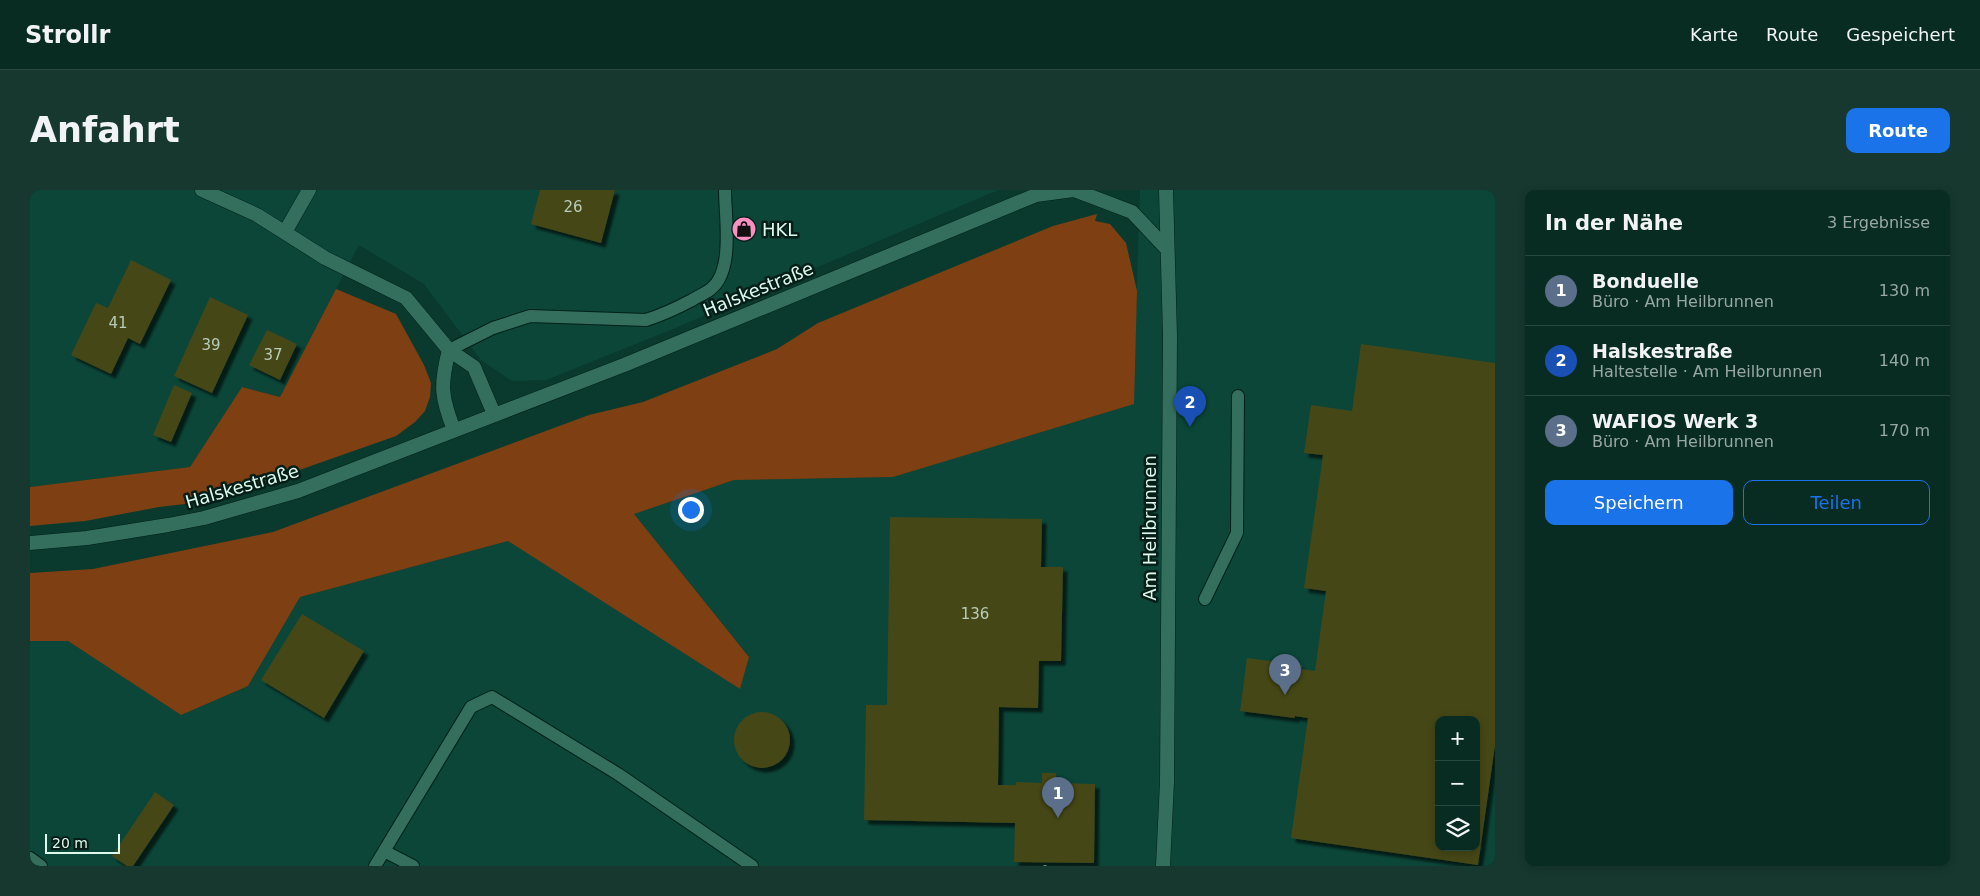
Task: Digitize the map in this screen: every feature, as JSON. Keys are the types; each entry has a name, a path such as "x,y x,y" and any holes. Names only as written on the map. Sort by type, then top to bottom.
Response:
{"street":[{"path":"202,190 257,215 325,258 406,298 449,350 474,366 494,414"},
{"path":"285,232 309,190"},
{"name":"Halskestraße","path":"30,543 124,532 212,516 298,491 624,365 1038,192 1073,190 1132,212 1166,248"},
{"name":"Am Heilbrunnen","path":"1163,866 1167,782 1170,336 1166,248 1166,190"},
{"path":"449,350 443,375 444,404 454,430"}],"lane":[{"path":"449,350 493,328 530,316 646,320 661,316 712,288 723,272 726,252 725,190"},
{"path":"1205,599 1237,533 1238,396"},
{"path":"375,866 471,707 492,697 618,774 752,866"},
{"path":"384,851 413,866"},
{"path":"30,858 41,866"}],"shaded area":[{"path":"30,190 998,190 673,329 546,380 512,381 481,360 424,284 359,245 280,397 242,387 190,467 30,487"},
{"path":"1140,190 1495,190 1495,866 30,866 30,641 68,641 181,715 248,686 300,597 508,541 740,689 749,657 634,514 733,480 893,477 1133,404"},
{"path":"1097,214 1095,221 1110,224 1126,243 1137,291 1134,404 893,477 734,480 634,514 749,657 740,689 508,541 300,597 248,686 181,715 68,641 30,641 30,573 93,569 273,532 589,415 643,402 777,349 818,323 1053,226"},
{"path":"336,289 396,314 424,365 431,383 430,397 425,411 415,422 396,436 202,502 159,507 85,521 30,526 30,487 190,467 242,387 280,397"}],"building":[{"path":"540,190 615,190 601,243 531,224"},
{"path":"131,260 171,280 140,344 128,338 111,374 71,355 96,303 108,308"},
{"path":"210,297 248,315 212,393 174,376"},
{"path":"267,330 297,344 280,380 249,365"},
{"path":"1361,344 1495,363 1495,745 1480,851 1480,716 1435,716 1435,851 1480,851 1478,865 1291,838 1308,718 1240,711 1247,658 1302,665 1302,669 1315,671 1326,591 1304,588 1323,455 1304,453 1311,405 1352,411"},
{"path":"174,385 192,393 171,442 153,435"},
{"path":"890,517 1042,519 1041,567 1063,567 1061,661 1039,661 1038,708 999,707 998,785 1016,785 1016,782 1042,783 1042,773 1056,773 1056,783 1095,784 1094,863 1014,862 1015,823 864,820 866,705 887,705"},
{"path":"302,614 364,651 324,718 261,680"},
{"path":"762,712 773,714 782,720 788,729 790,740 788,751 782,760 773,766 762,768 751,766 742,760 736,751 734,740 736,729 742,720 751,714"},
{"path":"155,792 174,805 133,866 127,866 112,856"}],"place":[{"name":"HKL","path":"744,229"},
{"name":"Halskestraße","path":"1190,427"},
{"name":"WAFIOS Werk 3","path":"1285,695"},
{"name":"Bonduelle","path":"1058,818"}]}
